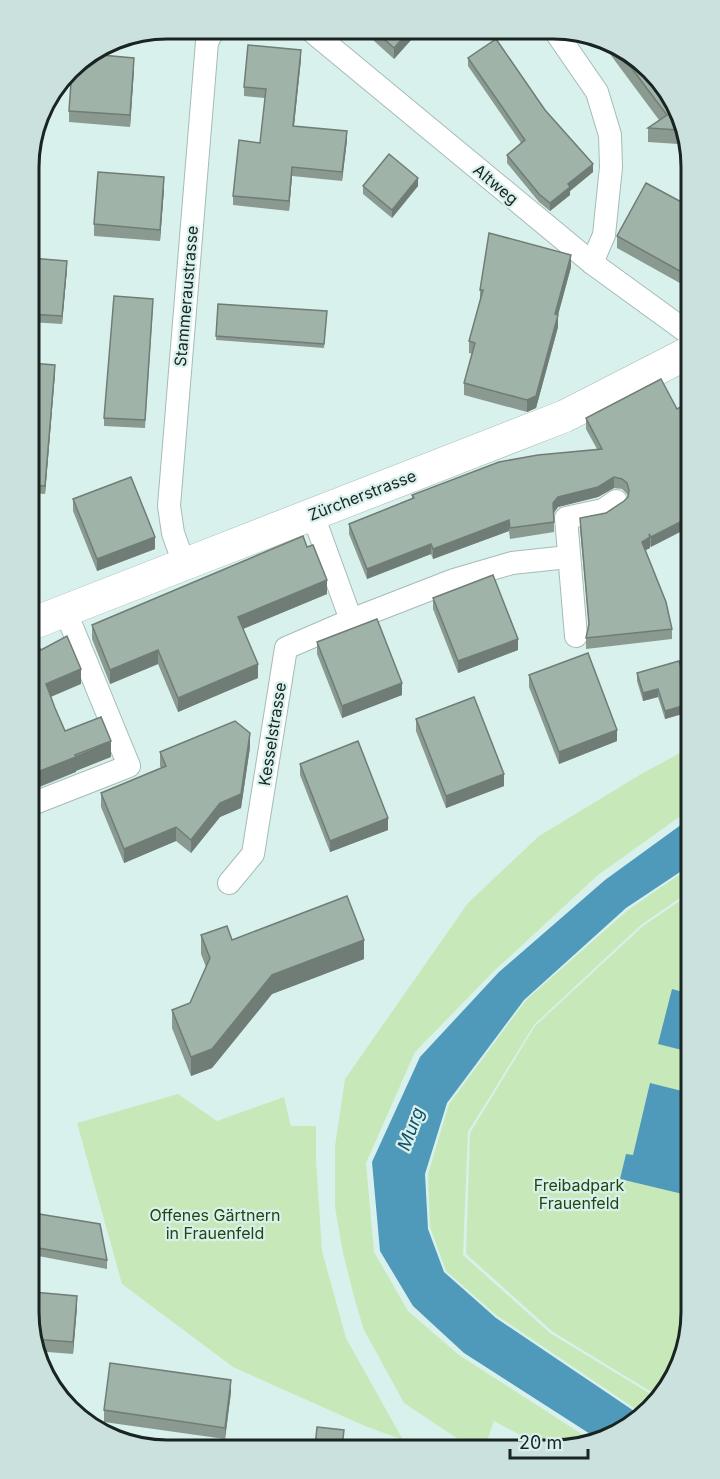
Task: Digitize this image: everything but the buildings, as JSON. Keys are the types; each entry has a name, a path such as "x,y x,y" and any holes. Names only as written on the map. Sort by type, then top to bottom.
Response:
{"main road":[{"name":"Zürcherstrasse","path":"39,621 565,416 681,356"}],"street":[{"name":"Stammeraustrasse","path":"184,564 173,533 169,506 209,39"},
{"name":"Altweg","path":"321,39 591,263 681,328"},
{"path":"561,39 597,92 610,135 611,167 604,235 591,263"},
{"path":"576,636 566,518 603,510 616,501"},
{"path":"313,515 351,620"},
{"name":"Kesselstrasse","path":"230,883 253,854 286,648 454,579 512,563 568,557"},
{"path":"39,801 129,766 65,610"}],"green space":[{"path":"681,752 681,816 598,875 493,972 415,1052 366,1163 374,1252 408,1311 459,1355 585,1436 529,1440 494,1421 487,1440 460,1440 404,1403 364,1330 343,1253 335,1207 335,1146 345,1079 468,903 539,836"},
{"path":"681,874 681,897 641,925 534,1025 468,1132 463,1255 550,1333 651,1394 636,1409 496,1315 446,1271 430,1227 428,1174 449,1104 526,1000 628,910"},
{"name":"Freibadpark Frauenfeld","path":"681,900 681,1320 679,1337 668,1368 652,1392 553,1332 466,1254 470,1133 535,1026 643,926"},
{"name":"Offenes Gärtnern in Frauenfeld","path":"178,1094 217,1121 284,1097 291,1126 316,1126 322,1251 346,1338 403,1440 365,1426 233,1367 122,1284 77,1123"}],"water":[{"name":"Murg","path":"681,825 681,871 626,908 524,1000 447,1103 425,1174 428,1229 444,1272 496,1318 634,1411 609,1427 591,1434 464,1353 413,1306 380,1251 372,1162 420,1057 499,972 605,880"},
{"path":"672,989 681,992 681,1050 658,1044"},
{"path":"650,1083 681,1091 681,1194 620,1179 626,1154 633,1155"}]}
